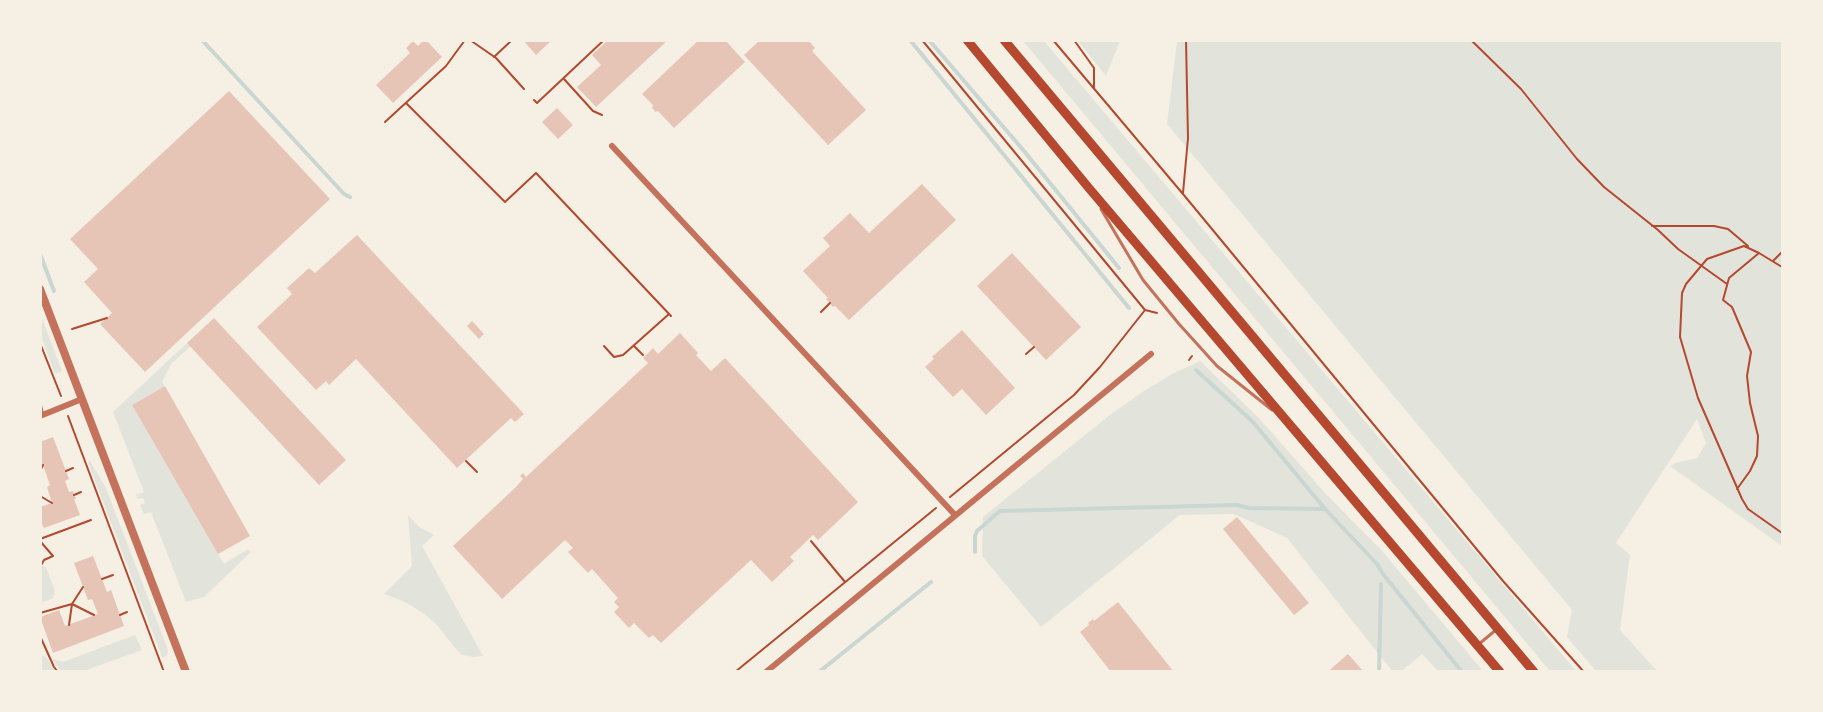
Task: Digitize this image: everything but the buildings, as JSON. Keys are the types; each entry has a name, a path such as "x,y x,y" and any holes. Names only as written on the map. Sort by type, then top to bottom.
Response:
{"highway":[{"path":"967,40 1088,187 1500,672"},
{"path":"1004,40 1534,672"}],"street":[{"path":"612,146 955,515"},
{"path":"40,289 186,672"},
{"path":"766,672 1151,354"},
{"path":"42,415 82,399"}],"lane":[{"path":"1088,187 1143,280 1179,324 1217,366 1293,426"},
{"path":"40,403 42,415"},
{"path":"1478,645 1498,628"}],"path":[{"path":"385,122 450,63 465,40"},
{"path":"470,40 494,57 524,89"},
{"path":"494,57 512,40"},
{"path":"534,100 537,103 604,40"},
{"path":"922,40 1145,310 1157,313"},
{"path":"1053,40 1503,580 1584,672"},
{"path":"1074,40 1094,68 1094,89"},
{"path":"1183,194 1188,138 1186,40"},
{"path":"1471,40 1521,89 1577,159 1604,187 1678,249 1727,284"},
{"path":"564,79 593,111 602,115"},
{"path":"406,103 505,202 536,173 670,315 623,355 614,357 604,346"},
{"path":"1652,226 1714,226 1728,229 1752,250"},
{"path":"1782,267 1744,246 1707,260 1686,284 1682,293 1680,337 1698,398 1737,489 1748,509 1782,533"},
{"path":"1773,261 1782,252"},
{"path":"1737,489 1757,456 1758,436 1750,403 1748,376 1750,352 1732,307 1723,300 1729,278 1759,253"},
{"path":"820,312 830,303"},
{"path":"735,672 1074,395 1107,359 1145,310"},
{"path":"72,328 107,318"},
{"path":"40,343 164,672"},
{"path":"634,346 643,355"},
{"path":"1026,354 1034,347"},
{"path":"1189,360 1192,356"},
{"path":"467,460 477,472"},
{"path":"40,471 43,465"},
{"path":"66,471 73,468"},
{"path":"74,495 81,492"},
{"path":"40,496 52,503"},
{"path":"40,567 44,560 53,556 40,540 91,520"},
{"path":"811,541 845,582"},
{"path":"102,579 113,575"},
{"path":"69,625 72,604 83,587"},
{"path":"40,613 72,604 94,615"},
{"path":"120,615 127,612"},
{"path":"40,636 58,672"}],"shaded area":[{"path":"1023,41 1044,41 1576,671 1550,671"},
{"path":"1078,41 1120,41 1106,76"},
{"path":"1177,41 1782,41 1782,546 1670,466 1697,458 1706,443 1697,419 1616,543 1630,555 1620,630 1657,671 1596,671 1567,637 1572,610 1167,124"},
{"path":"40,313 62,371 55,374 41,336"},
{"path":"187,343 191,346 171,364 162,382 165,386 132,405 224,564 248,549 251,552 204,597 186,602 151,512 144,514 140,505 145,503 143,498 138,499 136,495 144,492 113,412"},
{"path":"1200,361 1259,418 1325,493 1383,552 1483,671 1438,671 1422,654 1402,671 1392,671 1287,538 1234,514 1180,515 1041,627 982,556 983,517 1111,414 1172,374"},
{"path":"90,461 106,488 168,650 165,657 162,657 88,462"},
{"path":"408,515 418,526 434,535 422,546 483,656 462,655 436,624 423,613 403,601 384,594 412,566"},
{"path":"41,566 46,567 55,591 53,598 41,603"},
{"path":"135,635 142,650 84,671 61,671 52,659 63,662"},
{"path":"41,655 46,657 55,671 41,671"}],"waterway":[{"path":"202,40 344,194 350,197"},
{"path":"910,40 1129,308"},
{"path":"929,40 1024,151 1119,268"},
{"path":"40,254 54,291"},
{"path":"975,552 977,531 1000,511 1237,505 1249,508 1325,509 1253,422 1196,370"},
{"path":"1325,509 1377,564 1462,672"},
{"path":"819,672 931,582"},
{"path":"1379,672 1381,584"}]}
